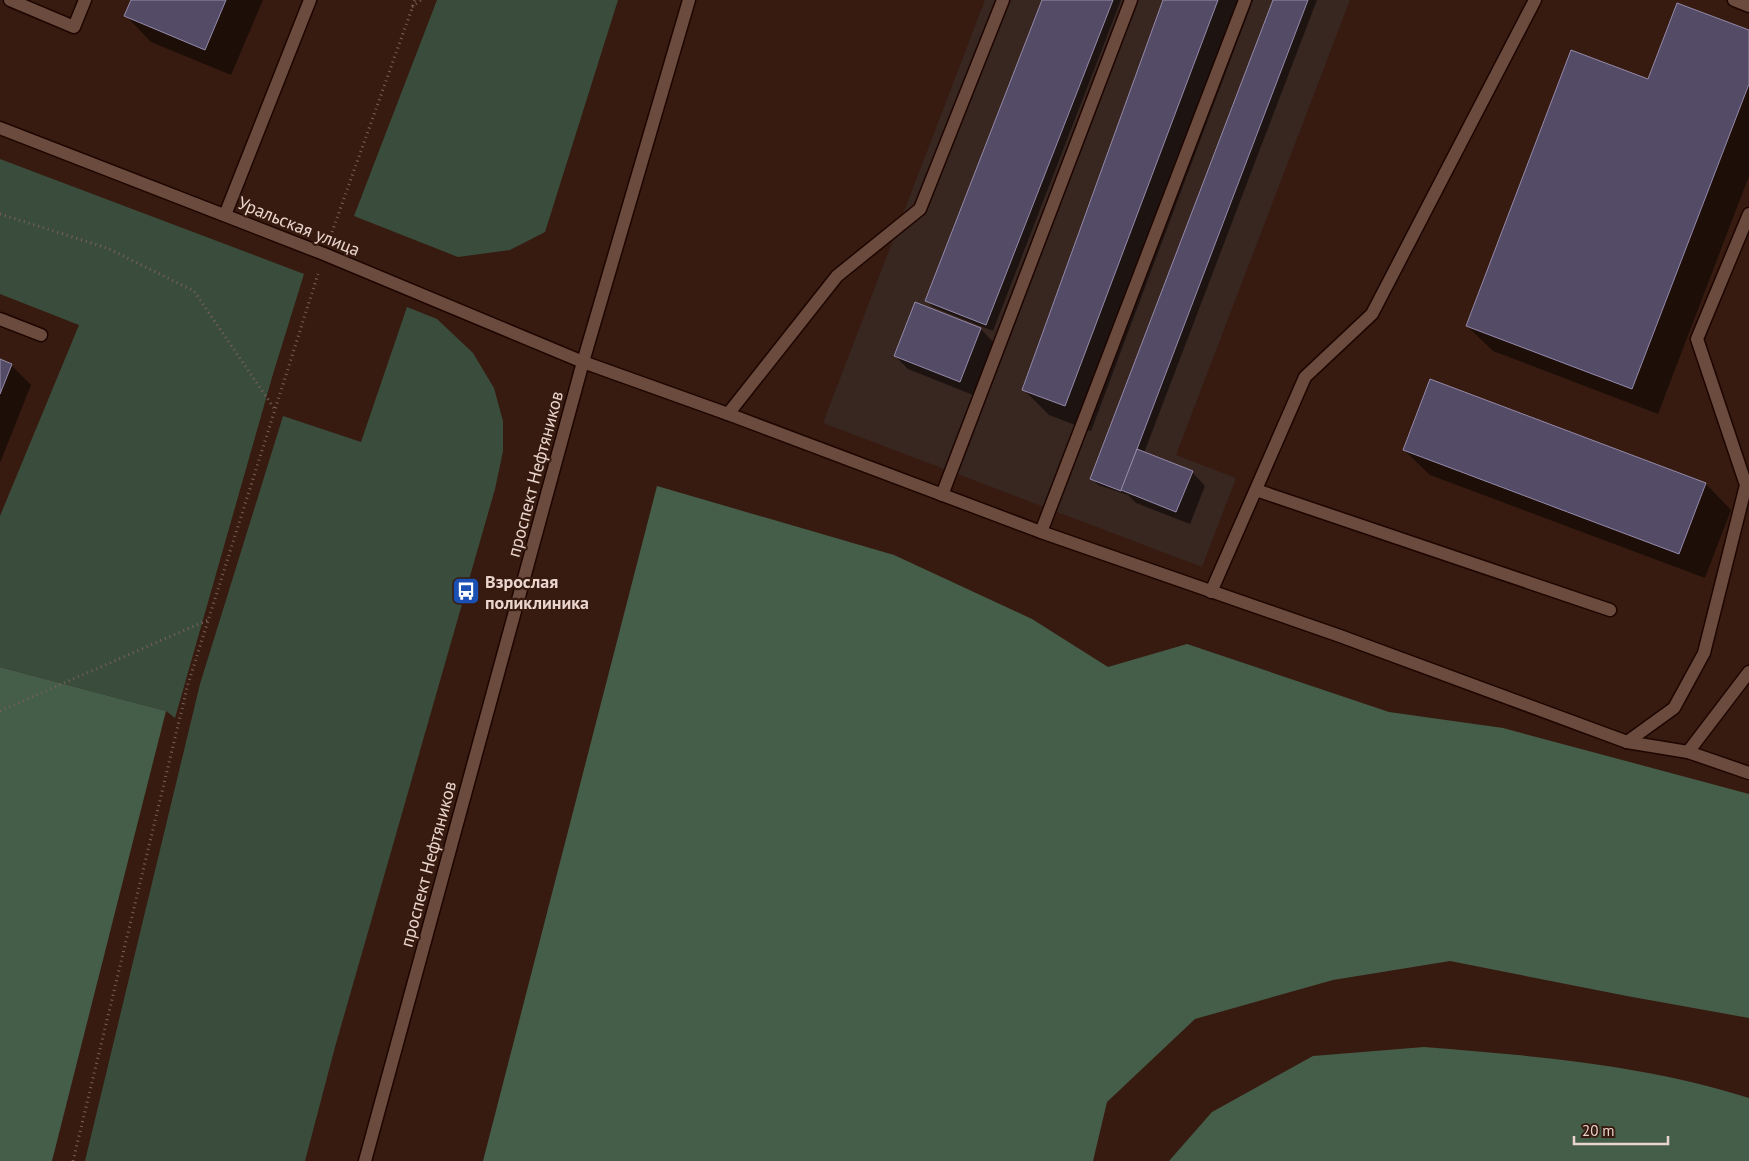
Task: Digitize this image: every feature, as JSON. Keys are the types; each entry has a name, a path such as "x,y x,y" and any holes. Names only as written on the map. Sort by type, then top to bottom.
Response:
{"street":[{"path":"10,0 74,27 85,0"},
{"path":"225,215 310,0"},
{"name":"проспект Нефтяников","path":"365,1161 583,362 689,0"},
{"path":"728,414 837,276 920,209 1003,0"},
{"path":"942,495 1131,0"},
{"path":"1041,532 1245,0"},
{"path":"1211,592 1305,377 1372,314 1535,0"},
{"path":"1734,0 1749,6"},
{"name":"Уральская улица","path":"0,128 324,254 583,362 728,414 1041,532 1340,636 1626,742 1688,752 1749,773"},
{"path":"1626,742 1674,708 1704,653 1746,485 1697,338 1749,214"},
{"path":"0,319 41,335"},
{"path":"1256,490 1610,610"},
{"path":"1688,752 1749,672"}],"path":[{"path":"73,1161 188,684 276,411 324,254 415,0"},
{"path":"412,7 421,0"},
{"path":"0,214 107,248 194,291 276,411"},
{"path":"0,711 208,620"}],"shaded area":[{"path":"985,0 1350,0 1176,455 1236,478 1202,567 823,423"}],"green space":[{"path":"437,0 618,0 545,232 510,250 458,257 354,216"},
{"path":"0,159 304,274 273,374 175,718 166,711 0,667 0,516 79,325 0,294"},
{"path":"407,307 437,319 473,353 494,388 503,421 503,451 495,489 335,1047 305,1161 85,1161 200,684 283,416 361,442"},
{"path":"657,486 894,555 1032,619 1108,667 1187,644 1389,712 1503,728 1749,794 1749,1018 1450,961 1333,980 1195,1019 1107,1102 1093,1161 483,1161"},
{"path":"0,667 166,711 52,1161 0,1161"},
{"path":"1424,1047 1547,1058 1628,1069 1709,1086 1749,1098 1749,1161 1169,1161 1212,1112 1313,1056"}],"building":[{"path":"131,0 226,0 205,50 124,16"},
{"path":"1042,0 1113,0 986,325 925,301"},
{"path":"1163,0 1218,0 1065,406 1022,390"},
{"path":"1273,0 1308,0 1121,491 1090,479"},
{"path":"1677,3 1749,30 1749,84 1632,389 1466,326 1571,50 1648,79"},
{"path":"915,302 981,328 960,382 894,356"},
{"path":"0,359 12,364 0,394"},
{"path":"1430,379 1706,483 1679,554 1403,450"},
{"path":"1137,449 1193,471 1176,512 1121,490"}],"place":[{"name":"Взрослая поликлиника","path":"466,591"}]}
